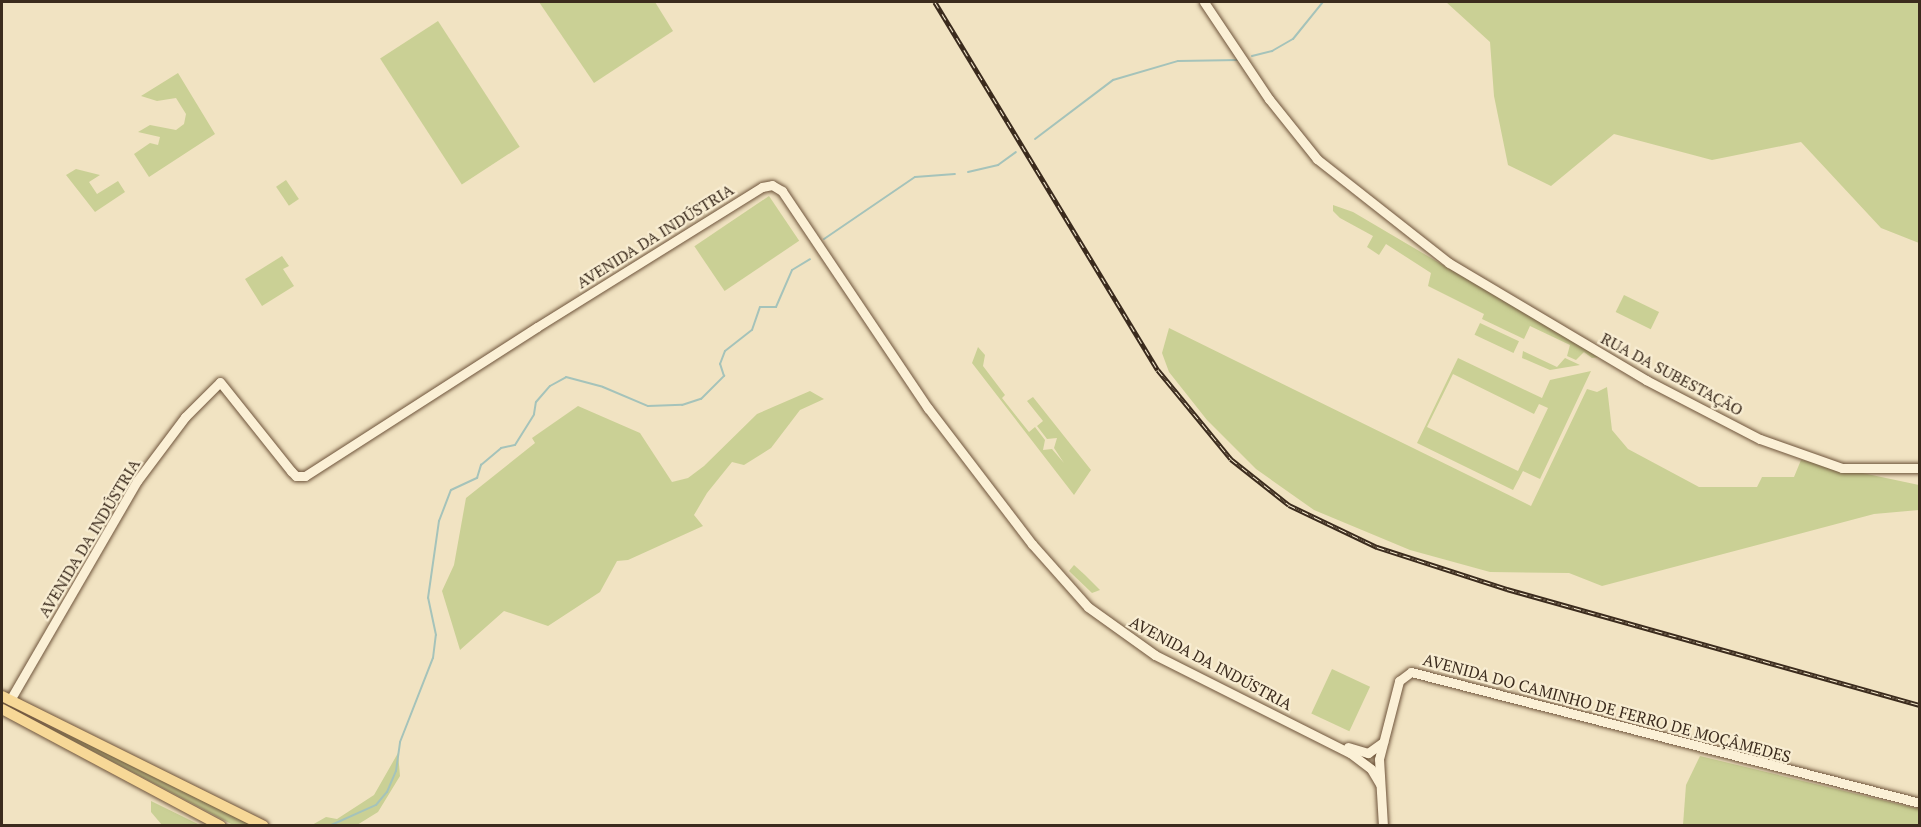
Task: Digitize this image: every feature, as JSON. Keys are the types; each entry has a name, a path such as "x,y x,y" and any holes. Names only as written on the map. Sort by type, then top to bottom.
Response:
{"main road":[{"path":"6,698 264,825"},
{"path":"2,709 221,825"}],"street":[{"name":"RUA DA SUBESTAÇÃO","path":"1204,2 1269,99 1317,159 1429,249 1607,357 1760,439 1842,468 1920,468"},
{"name":"AVENIDA DA INDÚSTRIA","path":"6,698 137,481 185,417 220,382 300,477 762,187 772,185 782,191 928,408 1032,544 1088,607 1155,655 1332,742 1361,760 1380,784"},
{"name":"AVENIDA DO CAMINHO DE FERRO DE MOÇÂMEDES","path":"1383,825 1380,784 1383,742 1399,681 1411,672 1920,803"},
{"name":"AVENIDA DA INDÚSTRIA","path":"1332,742 1368,753 1383,742"}],"green space":[{"path":"539,2 655,2 673,31 594,83"},
{"path":"1446,2 1919,2 1919,243 1881,228 1801,142 1712,160 1614,134 1551,186 1508,165 1494,96 1490,42"},
{"path":"438,21 520,147 462,184 380,59"},
{"path":"178,73 215,134 149,177 134,154 150,143 158,145 160,137 138,132 150,125 176,130 184,124 186,114 176,98 157,101 141,96"},
{"path":"76,169 100,175 89,182 97,194 118,181 125,192 95,212 66,175"},
{"path":"286,180 299,199 289,206 276,187"},
{"path":"769,196 799,241 725,291 694,246"},
{"path":"1333,205 1353,212 1599,357 1592,358 1584,352 1576,360 1567,356 1570,345 1530,326 1524,339 1482,319 1484,314 1428,286 1431,273 1386,244 1379,255 1367,247 1373,236 1340,218 1333,211"},
{"path":"282,256 289,266 283,269 294,286 262,306 245,279"},
{"path":"1624,295 1659,312 1651,329 1616,312"},
{"path":"1480,323 1519,341 1513,353 1475,335"},
{"path":"1169,328 1531,506 1587,389 1597,392 1607,387 1612,430 1628,449 1699,487 1757,487 1762,477 1794,477 1801,460 1919,485 1919,510 1874,514 1602,586 1569,573 1490,572 1410,550 1314,510 1256,469 1207,420 1169,372 1162,353"},
{"path":"978,347 985,355 983,366 1005,395 1002,398 1029,432 1035,427 1045,440 1043,450 1052,449 1064,463 1054,448 1057,438 1047,439 1037,426 1043,421 1027,401 1033,397 1091,470 1074,495 972,363"},
{"path":"1523,351 1557,367 1565,358 1580,365 1550,370 1522,358"},
{"path":"1458,358 1542,398 1550,380 1591,371 1540,479 1523,471 1513,490 1417,443","holes":["1453,374 1534,414 1539,404 1548,408 1518,471 1427,427"]},
{"path":"810,391 824,399 800,410 771,448 744,465 732,462 707,493 694,515 703,526 628,560 617,561 600,592 548,626 504,611 460,650 442,591 454,565 466,498 535,443 532,438 578,406 640,433 672,482 688,478 704,466 757,414"},
{"path":"1074,565 1100,590 1092,593 1069,571"},
{"path":"1332,669 1370,687 1349,731 1311,713"},
{"path":"36,721 129,762 254,825 233,825"},
{"path":"398,753 400,776 378,812 357,825 312,825 326,817 337,819 374,795"},
{"path":"1700,756 1919,809 1919,825 1683,825 1686,785"},
{"path":"151,801 200,825 162,825 151,812"}],"waterway":[{"path":"1252,56 1272,51 1293,39 1323,2"},
{"path":"1035,139 1113,80 1178,61 1239,60"},
{"path":"968,172 998,165 1016,152"},
{"path":"824,239 915,177 955,174"},
{"path":"329,826 376,805 387,792 396,771 400,742 433,658 436,635 428,598 439,521 451,490 477,478 481,465 501,448 515,445 534,414 536,402 550,386 566,377 603,387 648,406 682,405 701,399 724,376 720,364 725,351 752,330 760,307 776,307 792,270 810,259"}],"railway":[{"path":"935,2 1158,370 1231,459 1289,505 1377,547 1507,589 1920,705"}]}
